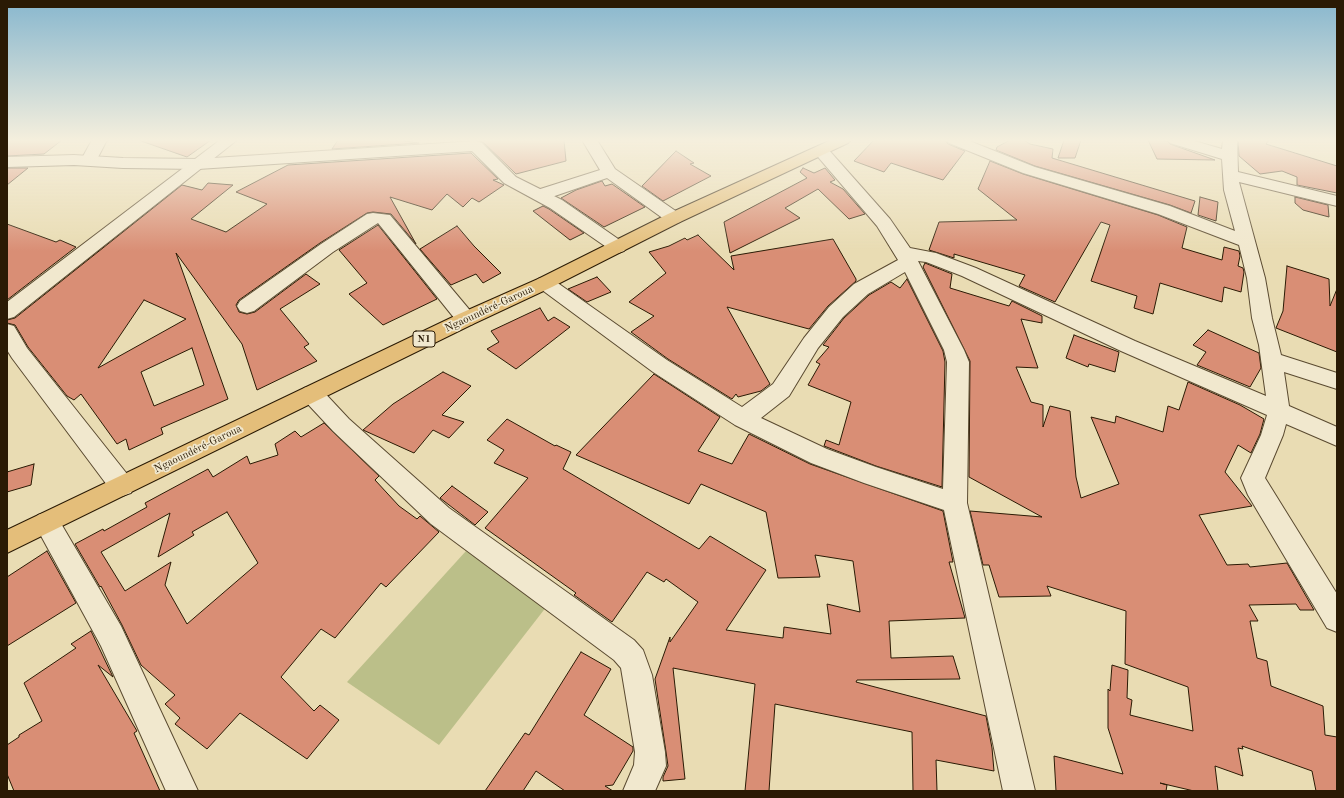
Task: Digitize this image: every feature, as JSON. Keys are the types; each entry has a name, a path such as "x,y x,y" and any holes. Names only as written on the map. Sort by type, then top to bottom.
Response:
{"highway":[{"name":"Ngaoundéré-Garoua","path":"7,542 466,319 545,283 674,218 763,177"}],"street":[{"path":"7,312 181,177"},
{"path":"507,177 561,208 618,247"},
{"path":"540,195 593,177"},
{"path":"616,177 674,218"},
{"path":"844,177 884,223 906,257 954,350 958,362 955,503 1019,791"},
{"path":"1053,177 1164,210 1247,242"},
{"path":"1230,177 1232,190 1256,278 1279,411 1272,435 1253,478 1257,488 1337,619"},
{"path":"1240,177 1337,201"},
{"path":"247,306 327,248 373,218 379,218 384,219 466,319"},
{"path":"743,419 781,390 811,343 836,312 861,289 906,257 930,257 969,272 1128,346 1337,437"},
{"path":"545,283 660,366 743,419 819,456 872,476 955,503"},
{"path":"7,331 19,353 122,486"},
{"path":"1271,360 1337,381"},
{"path":"312,394 341,425 440,516 612,641 624,650 633,660 638,675 650,752 650,766 638,791"},
{"path":"47,523 112,636 182,791"}],"green space":[{"path":"466,551 547,606 439,745 347,682"}],"building":[{"path":"7,177 17,177 7,185"},
{"path":"264,177 496,177 498,179 493,180 504,185 479,202 472,198 463,207 447,194 432,210 390,197 416,244 391,214 373,212 367,213 320,243 239,300 236,305 239,312 247,314 255,312 306,274 320,284 280,309 309,344 304,347 317,361 257,390 242,344 176,253 228,399 161,428 163,434 129,450 126,439 117,444 81,394 74,400 67,396 28,347 15,325 7,323 7,320 15,318 182,185 202,190 208,183 233,185 191,219 226,232 267,204 236,192","holes":["144,300 186,319 98,368","192,348 204,385 154,406 141,372"]},
{"path":"651,177 709,177 663,201 642,186"},
{"path":"833,177 835,180 830,182 843,189 865,214 849,219 818,189 785,208 800,218 730,253 724,222 807,178"},
{"path":"935,177 945,177 943,180"},
{"path":"983,177 1034,177 1158,215 1187,227 1182,248 1222,260 1224,247 1239,251 1240,256 1238,266 1243,268 1244,272 1241,292 1224,287 1222,302 1160,283 1153,314 1134,308 1137,296 1091,281 1110,225 1101,222 1055,302 1019,286 1025,275 954,254 954,258 929,250 939,222 1017,220 978,189"},
{"path":"1074,177 1116,177 1195,201 1191,213 1170,205"},
{"path":"1297,177 1337,177 1337,193 1297,185"},
{"path":"602,181 605,186 612,184 645,207 604,227 561,198 576,190"},
{"path":"1200,197 1218,202 1216,221 1198,215"},
{"path":"1295,197 1328,205 1329,217 1303,210 1295,203"},
{"path":"543,206 584,233 570,240 533,211"},
{"path":"7,224 56,242 60,240 76,247 7,300"},
{"path":"378,225 437,299 383,325 349,294 367,283 339,250"},
{"path":"457,226 474,246 501,273 483,283 476,274 451,285 420,249"},
{"path":"698,235 734,270 731,256 833,239 856,279 856,281 828,306 809,329 727,307 770,384 761,391 738,397 736,394 732,399 668,359 631,332 654,316 629,302 666,273 649,252 669,246 685,238 687,240"},
{"path":"925,263 952,274 950,288 1009,306 1012,301 1042,316 1042,323 1021,319 1038,368 1016,367 1031,402 1043,405 1043,427 1050,406 1070,411 1076,477 1081,498 1119,484 1091,417 1115,423 1116,416 1163,432 1168,406 1179,410 1188,382 1240,405 1264,419 1260,434 1251,453 1238,445 1225,472 1252,506 1199,515 1227,565 1248,564 1250,567 1287,563 1314,610 1300,610 1296,604 1249,605 1258,621 1250,621 1257,658 1267,661 1271,686 1323,706 1325,735 1337,737 1337,791 1316,791 1312,771 1242,746 1243,749 1238,748 1243,776 1215,766 1218,791 1194,791 1160,783 1167,785 1166,791 1056,791 1054,756 1123,774 1108,728 1108,689 1110,691 1112,665 1128,670 1127,698 1132,700 1130,715 1193,731 1188,687 1125,664 1126,611 1047,586 1051,596 999,597 989,565 983,565 970,511 1042,517 969,477 970,361 923,267"},
{"path":"1287,266 1329,279 1330,306 1337,289 1337,352 1276,328 1283,311"},
{"path":"597,277 611,292 587,302 568,289"},
{"path":"907,279 943,351 945,362 942,487 876,466 824,446 826,440 839,445 851,402 808,385 820,364 816,362 829,347 823,345 844,318 869,295 891,282 900,288"},
{"path":"540,308 548,321 554,317 570,327 516,369 487,349 499,342 491,331"},
{"path":"1208,330 1259,353 1261,368 1250,387 1197,365 1206,352 1193,345"},
{"path":"1074,335 1119,352 1115,372 1089,364 1088,367 1066,358"},
{"path":"443,372 471,386 442,415 464,422 449,438 433,430 414,453 363,430 393,404"},
{"path":"654,374 720,417 698,451 732,464 749,434 810,464 943,511 953,562 949,562 965,618 889,621 891,658 953,656 960,679 857,680 856,682 986,716 992,748 994,771 936,760 937,791 913,791 912,732 775,704 769,791 745,791 755,684 673,668 685,779 663,781 663,777 668,766 655,679 670,637 670,642 698,602 666,579 664,582 647,572 612,622 574,595 576,593 485,528 528,478 494,463 504,450 487,440 507,419 555,446 556,445 571,452 563,469 699,549 710,536 766,570 726,630 783,638 784,627 831,634 827,604 860,612 853,561 815,555 820,577 778,578 766,512 701,484 689,504 576,455"},
{"path":"324,423 379,476 375,480 399,506 417,519 420,516 439,532 386,587 381,583 335,638 321,629 281,677 314,711 320,705 339,720 307,759 240,713 207,749 175,724 180,718 165,704 175,695 141,665 101,586 100,587 75,544 103,529 104,531 147,507 145,503 208,469 213,477 247,456 250,464 278,455 275,444 295,431 301,437","holes":["227,512 258,563 187,624 165,585 171,562 125,591 101,552 170,513 158,557 194,535 192,532"]},
{"path":"34,464 31,485 7,492 7,472"},
{"path":"452,486 488,512 475,525 440,498"},
{"path":"47,551 76,603 7,646 7,577"},
{"path":"91,631 113,677 98,665 137,731 134,733 160,791 14,791 7,774 7,745 19,737 19,735 42,721 24,683 76,648 71,644"},
{"path":"581,652 611,669 584,715 633,747 633,751 613,785 605,786 613,791 565,791 536,771 523,791 485,791 525,733 529,735"}]}
